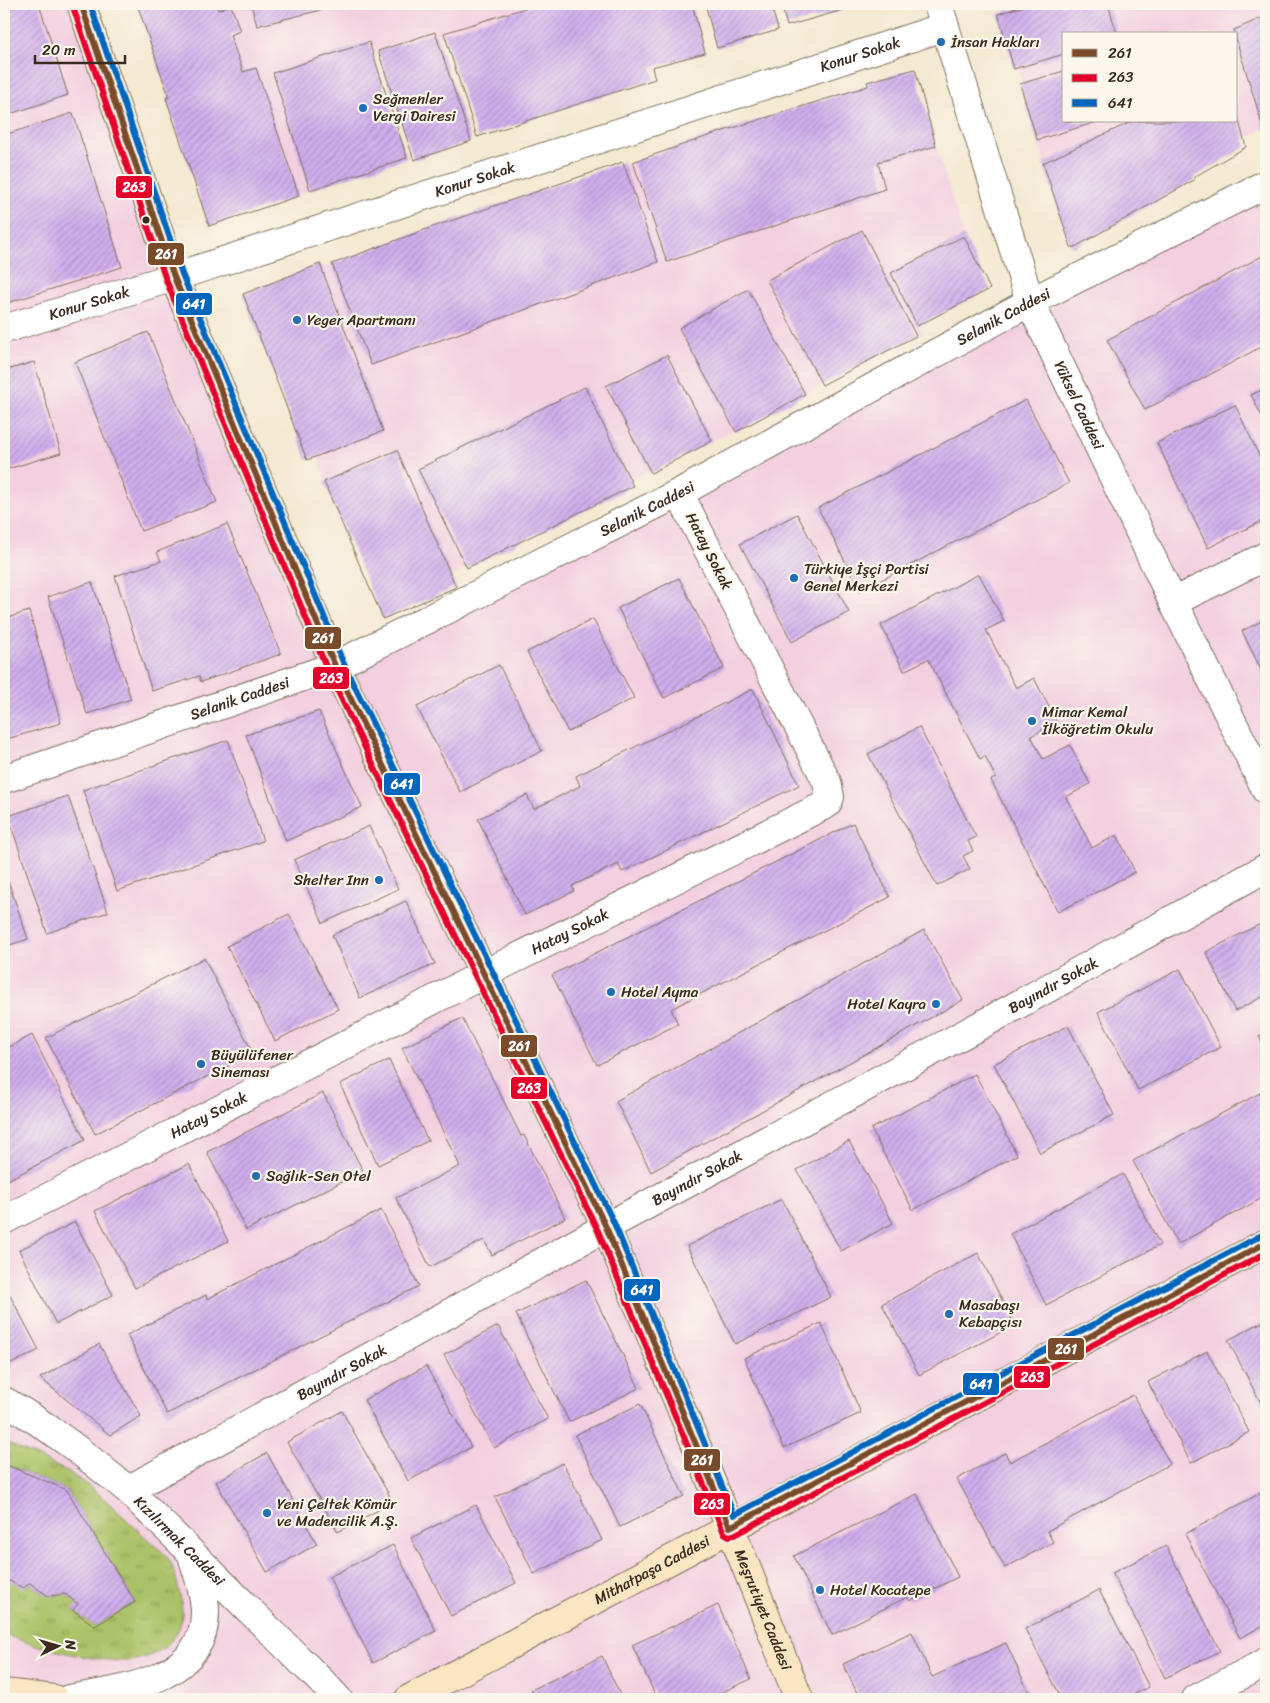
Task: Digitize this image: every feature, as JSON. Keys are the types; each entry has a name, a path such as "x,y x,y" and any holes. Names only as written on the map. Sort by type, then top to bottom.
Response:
{"main road":[{"name":"Meşrutiyet Caddesi","path":"81,4 174,277 335,666 606,1227 799,1699"},
{"name":"Mithatpaşa Caddesi","path":"409,1699 1266,1243"},
{"path":"4,1693 54,1699"}],"street":[{"name":"Konur Sokak","path":"4,329 174,277 941,15"},
{"name":"Yüksel Caddesi","path":"941,15 1030,302 1173,602 1266,790"},
{"name":"Selanik Caddesi","path":"4,779 335,666 679,493 1030,302 1266,184"},
{"name":"Hatay Sokak","path":"4,1220 484,974 827,804 830,797 828,782 679,493"},
{"path":"1173,602 1266,556"},
{"name":"Bayındır Sokak","path":"128,1490 606,1227 992,1019 1266,868"},
{"name":"Kızılırmak Caddesi","path":"4,1402 54,1433 96,1463 128,1490 338,1699"},
{"path":"69,1699 148,1683 166,1674 182,1662 193,1650 204,1625 205,1612 203,1594 191,1553"},
{"path":"1196,1699 1266,1662"}],"shaded area":[{"path":"4,4 81,4 335,666 1266,184 1266,1699 4,1699"},
{"path":"216,4 251,4 257,26 347,4 538,4 436,36 435,32 373,52 369,42 273,73 310,190 299,194 256,68 243,72 230,35 231,5 218,10"},
{"path":"1108,4 1266,4 1266,16 1234,30 1234,32 1116,32"},
{"path":"1238,46 1263,129 1244,140 1238,120"},
{"path":"1062,55 1062,72 1023,83 1018,68"},
{"path":"1095,122 1131,122 1044,162 1037,140"},
{"path":"936,146 964,236 891,273 923,333 916,336 861,230 767,280 821,385 805,394 747,290 679,328 735,429 712,441 666,355 606,386 650,470 631,480 585,387 419,469 467,568 451,576 327,481 317,456 383,430 321,268 633,162 667,261 885,189 878,162"}],"green space":[{"path":"4,1442 54,1465 82,1481 167,1557 176,1578 182,1615 176,1634 163,1648 136,1660 97,1659 31,1644 4,1634 4,1578 23,1587 30,1583 48,1596 65,1594 78,1604 73,1610 95,1626 135,1602 67,1490 4,1464"}],"building":[{"path":"4,4 39,4 68,95 4,116"},
{"path":"137,4 216,4 218,10 231,5 240,31 230,35 243,72 256,68 299,196 209,226 166,98 169,97"},
{"path":"251,4 345,4 257,26"},
{"path":"538,4 692,4 705,53 652,67 655,79 477,137 444,33"},
{"path":"705,4 771,4 778,30 717,48"},
{"path":"781,4 864,4 787,26"},
{"path":"1030,4 1108,4 1116,32 1062,32 1062,55 1014,69 998,14"},
{"path":"1266,16 1266,129 1264,130 1238,46 1238,32 1234,32 1234,30"},
{"path":"435,32 471,141 414,160 378,51"},
{"path":"369,42 407,158 310,190 273,73"},
{"path":"915,69 936,146 878,162 885,189 667,262 633,162 720,132 868,86 867,82"},
{"path":"1062,72 1062,122 1097,122 1037,140 1020,84"},
{"path":"73,113 122,267 4,304 4,135"},
{"path":"1238,118 1246,147 1194,177 1194,180 1075,247 1071,247 1043,163 1131,122 1238,122"},
{"path":"623,162 658,262 371,365 332,264 424,230"},
{"path":"862,230 916,336 822,385 767,280"},
{"path":"964,236 990,289 917,326 891,273"},
{"path":"1266,254 1266,344 1145,410 1107,340"},
{"path":"320,264 383,431 307,460 243,294"},
{"path":"748,289 805,394 736,432 679,328"},
{"path":"148,332 217,502 141,531 75,362"},
{"path":"667,355 712,441 651,473 606,386"},
{"path":"34,362 61,453 4,470 4,371"},
{"path":"585,387 633,486 467,568 418,469"},
{"path":"1266,388 1266,424 1251,395"},
{"path":"1026,400 1069,483 860,591 818,508"},
{"path":"1235,405 1266,470 1266,519 1208,548 1157,443"},
{"path":"397,450 456,587 383,619 324,482"},
{"name":"Türkiye İşçi Partisi Genel Merkezi","path":"797,514 849,612 792,642 740,544"},
{"path":"227,524 281,654 201,682 199,676 152,691 115,576 161,561 157,552"},
{"path":"979,574 1004,621 986,630 1016,688 1034,678 1057,723 1031,736 1043,759 1070,745 1090,784 1066,797 1092,848 1117,835 1135,872 1058,912 991,780 996,778 985,756 980,759 928,659 904,671 881,625"},
{"path":"679,578 724,668 664,698 618,608"},
{"path":"92,582 131,699 87,714 48,597"},
{"path":"29,611 61,723 4,740 4,619"},
{"path":"593,619 634,698 568,732 527,652"},
{"path":"1266,619 1266,680 1242,631"},
{"path":"499,665 542,751 460,792 417,707"},
{"path":"753,689 799,785 622,872 618,864 572,886 574,891 525,915 478,819 527,795 534,809 580,786 576,776"},
{"path":"319,711 362,807 286,841 246,735"},
{"path":"919,727 976,837 968,841 973,851 963,856 970,869 937,886 868,754"},
{"path":"228,740 263,841 117,891 83,790"},
{"path":"68,796 108,912 47,933 8,816"},
{"path":"853,823 890,897 671,1009 678,1024 597,1065 552,975"},
{"path":"369,826 398,889 323,923 294,860"},
{"path":"4,869 28,939 4,947"},
{"path":"406,901 435,964 360,998 332,935"},
{"path":"289,914 338,1009 275,1041 227,946"},
{"path":"1266,921 1266,995 1235,1011 1206,952"},
{"path":"924,930 963,1000 651,1172 616,1101"},
{"path":"204,958 253,1053 95,1134 46,1038"},
{"path":"1180,969 1221,1047 1138,1090 1098,1012"},
{"path":"462,1018 521,1136 524,1135 565,1218 492,1255 484,1240 430,1267 396,1198 460,1166 402,1048"},
{"path":"1068,1026 1114,1115 1040,1153 994,1064"},
{"path":"1266,1032 1266,1052 1259,1036"},
{"path":"32,1035 85,1140 4,1182 4,1050"},
{"path":"389,1060 428,1141 378,1165 340,1084"},
{"path":"975,1074 1017,1155 913,1210 871,1129"},
{"path":"323,1093 363,1171 246,1230 207,1152"},
{"path":"1260,1093 1266,1105 1266,1196 1178,1244 1133,1161"},
{"path":"849,1141 893,1223 841,1251 797,1170"},
{"path":"189,1164 228,1241 135,1288 95,1211"},
{"path":"1123,1174 1160,1245 1046,1305 1010,1234"},
{"path":"782,1199 831,1297 735,1344 687,1246"},
{"path":"381,1210 419,1286 167,1414 127,1335 206,1295 207,1299"},
{"path":"75,1222 113,1295 56,1324 19,1250"},
{"name":"Masabaşı Kebapçısı","path":"978,1253 1015,1325 919,1375 882,1304"},
{"path":"586,1280 639,1388 569,1422 516,1314"},
{"path":"4,1284 39,1350 13,1363 4,1359"},
{"path":"1266,1320 1266,1413 1228,1340"},
{"path":"821,1323 861,1413 784,1448 744,1358"},
{"path":"498,1326 548,1419 494,1448 444,1355"},
{"path":"99,1344 141,1416 110,1435 40,1378"},
{"path":"1207,1351 1249,1432 1191,1463 1148,1382"},
{"path":"426,1366 471,1447 408,1481 364,1400"},
{"path":"1133,1395 1170,1464 1047,1531 1053,1542 1005,1568 957,1479 1005,1453 1010,1462"},
{"path":"640,1404 684,1496 620,1527 575,1435"},
{"path":"342,1411 393,1502 338,1532 287,1442"},
{"name":"Yeni Çeltek Kömür ve Madencilik A.Ş.","path":"267,1453 317,1544 267,1572 216,1482"},
{"path":"563,1463 602,1540 534,1574 495,1497"},
{"path":"4,1464 67,1490 135,1602 95,1626 73,1610 78,1604 65,1594 48,1596 30,1583 23,1588 4,1578"},
{"path":"1266,1490 1266,1624 1240,1638 1185,1534"},
{"path":"917,1494 958,1577 910,1601 907,1597 832,1635 794,1556"},
{"path":"476,1505 516,1583 451,1616 411,1538"},
{"path":"393,1545 436,1631 373,1663 329,1577"},
{"path":"1166,1546 1220,1651 1165,1678 1112,1573"},
{"path":"1099,1590 1149,1687 1125,1699 1062,1699 1025,1629"},
{"path":"718,1605 751,1679 707,1699 657,1699 632,1645"},
{"path":"912,1632 932,1677 1006,1643 1032,1699 860,1699 843,1664"},
{"path":"602,1656 622,1699 536,1699 531,1690"}],"transit line":[{"name":"261","path":"81,4 174,277 335,666 606,1227 730,1527 1266,1243"},
{"name":"641","path":"90,4 182,274 343,662 614,1223 734,1515 1262,1235"},
{"name":"263","path":"73,7 166,280 327,669 598,1231 724,1533 729,1536 734,1535 1266,1253"}],"place":[{"name":"İnsan Hakları","path":"941,42"},
{"name":"Seğmenler Vergi Dairesi","path":"363,108"},
{"name":"Yeger Apartmanı","path":"297,320"},
{"name":"Türkiye İşçi Partisi Genel Merkezi","path":"794,578"},
{"name":"Mimar Kemal İlköğretim Okulu","path":"1032,721"},
{"name":"Shelter Inn","path":"379,880"},
{"name":"Hotel Ayma","path":"611,992"},
{"name":"Hotel Kayra","path":"936,1004"},
{"name":"Büyülüfener Sineması","path":"201,1064"},
{"name":"Sağlık-Sen Otel","path":"256,1176"},
{"name":"Masabaşı Kebapçısı","path":"949,1314"},
{"name":"Yeni Çeltek Kömür ve Madencilik A.Ş.","path":"267,1513"},
{"name":"Hotel Kocatepe","path":"820,1590"}]}
